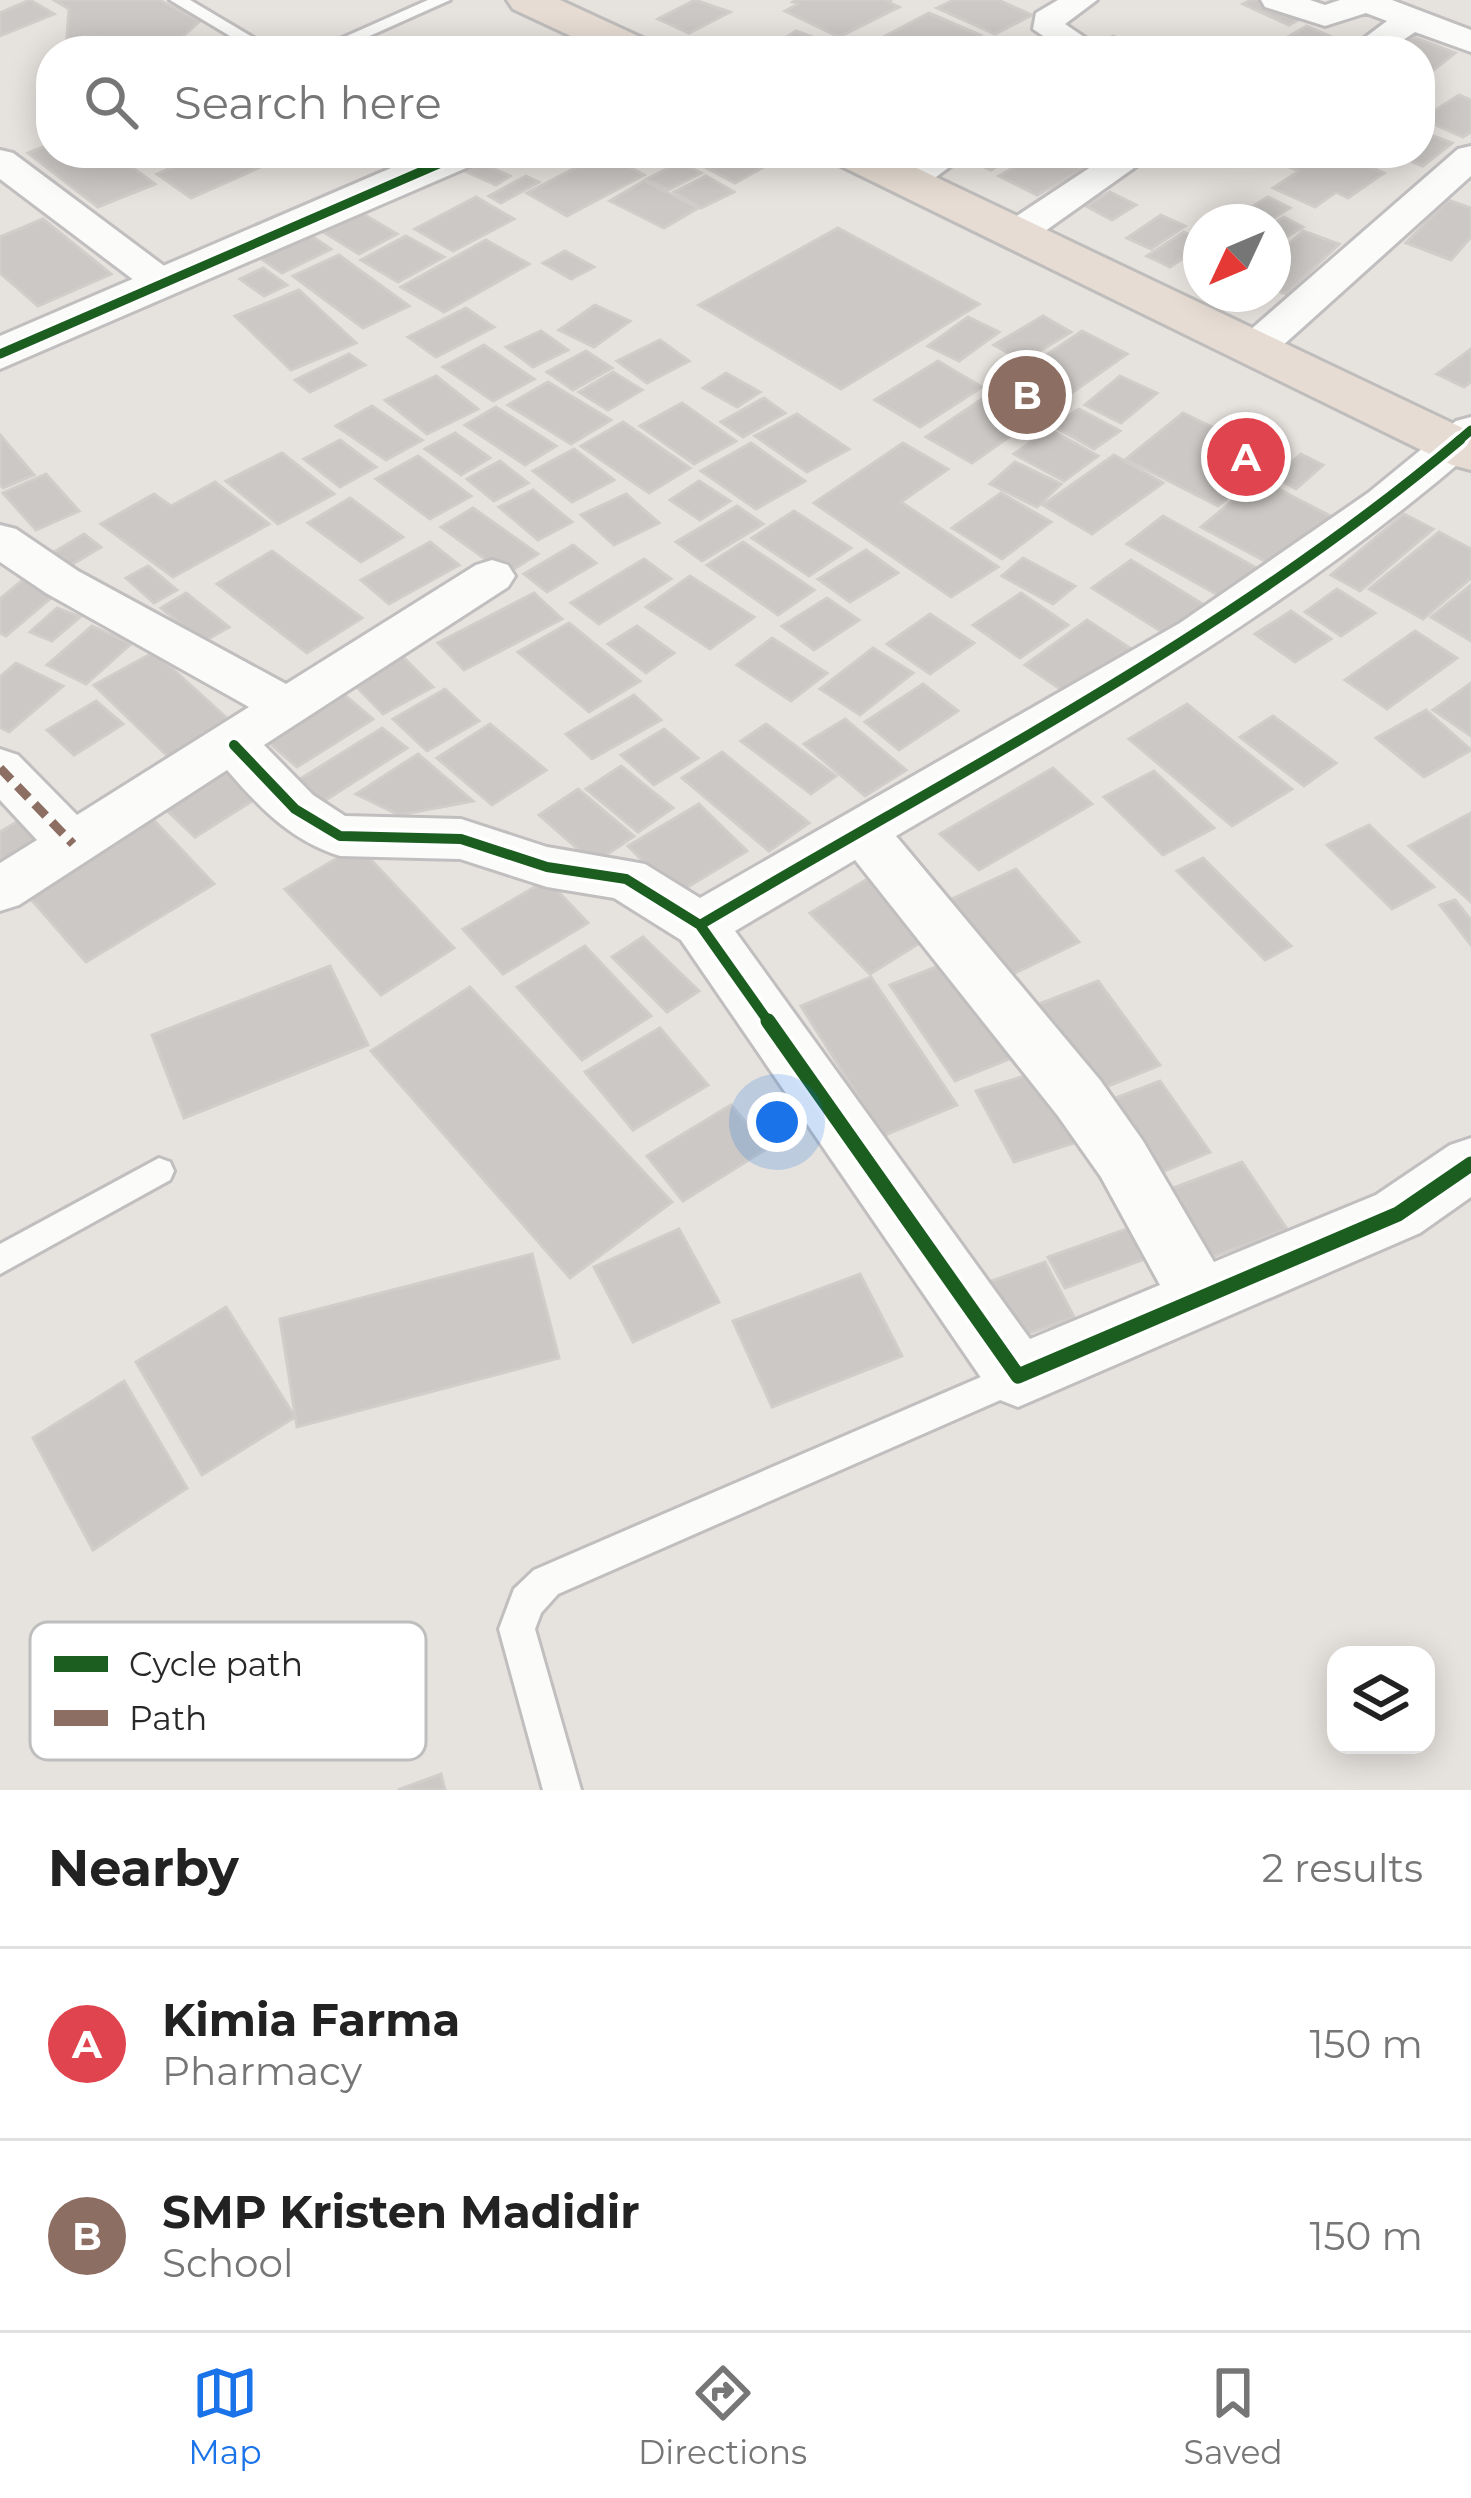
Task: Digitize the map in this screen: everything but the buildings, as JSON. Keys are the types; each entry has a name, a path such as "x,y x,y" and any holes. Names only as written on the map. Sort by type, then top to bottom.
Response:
{"highway":[{"path":"527,0 604,36"},
{"path":"880,168 1466,442"}],"street":[{"path":"1065,36 1050,28 1048,20 1081,0"},
{"path":"1277,0 1325,16 1366,2 1471,42"},
{"path":"1387,36 1413,19"},
{"path":"1256,347 1471,157"},
{"path":"0,161 161,282"},
{"path":"0,354 429,168"},
{"path":"907,181 927,168"},
{"path":"1017,233 1114,168"},
{"path":"700,925 1256,598 1350,535 1466,442"},
{"path":"0,540 62,582 288,707"},
{"path":"0,890 234,745 492,576"},
{"path":"234,745 299,814 322,830 340,836 461,838 547,867 626,880 700,925 1018,1376 1398,1214 1471,1164"},
{"path":"0,768 73,844"},
{"path":"860,829 1079,1098 1122,1159 1201,1299"}],"lane":[{"path":"178,0 241,36"},
{"path":"357,36 442,0"},
{"path":"0,1260 160,1171"},
{"path":"562,1790 517,1629 527,1602 545,1582 1018,1376"}],"marked path":[{"path":"0,768 73,844"}],"cycle path":[{"path":"0,354 429,168"},
{"path":"700,925 1197,635 1384,504 1471,430"},
{"path":"234,745 295,809 340,836 461,839 547,867 626,879 700,925 1018,1376 1398,1214 1471,1164"}],"place":[{"name":"SMP Kristen Madidir","path":"1027,395"},
{"name":"Kimia Farma","path":"1246,457"}]}
